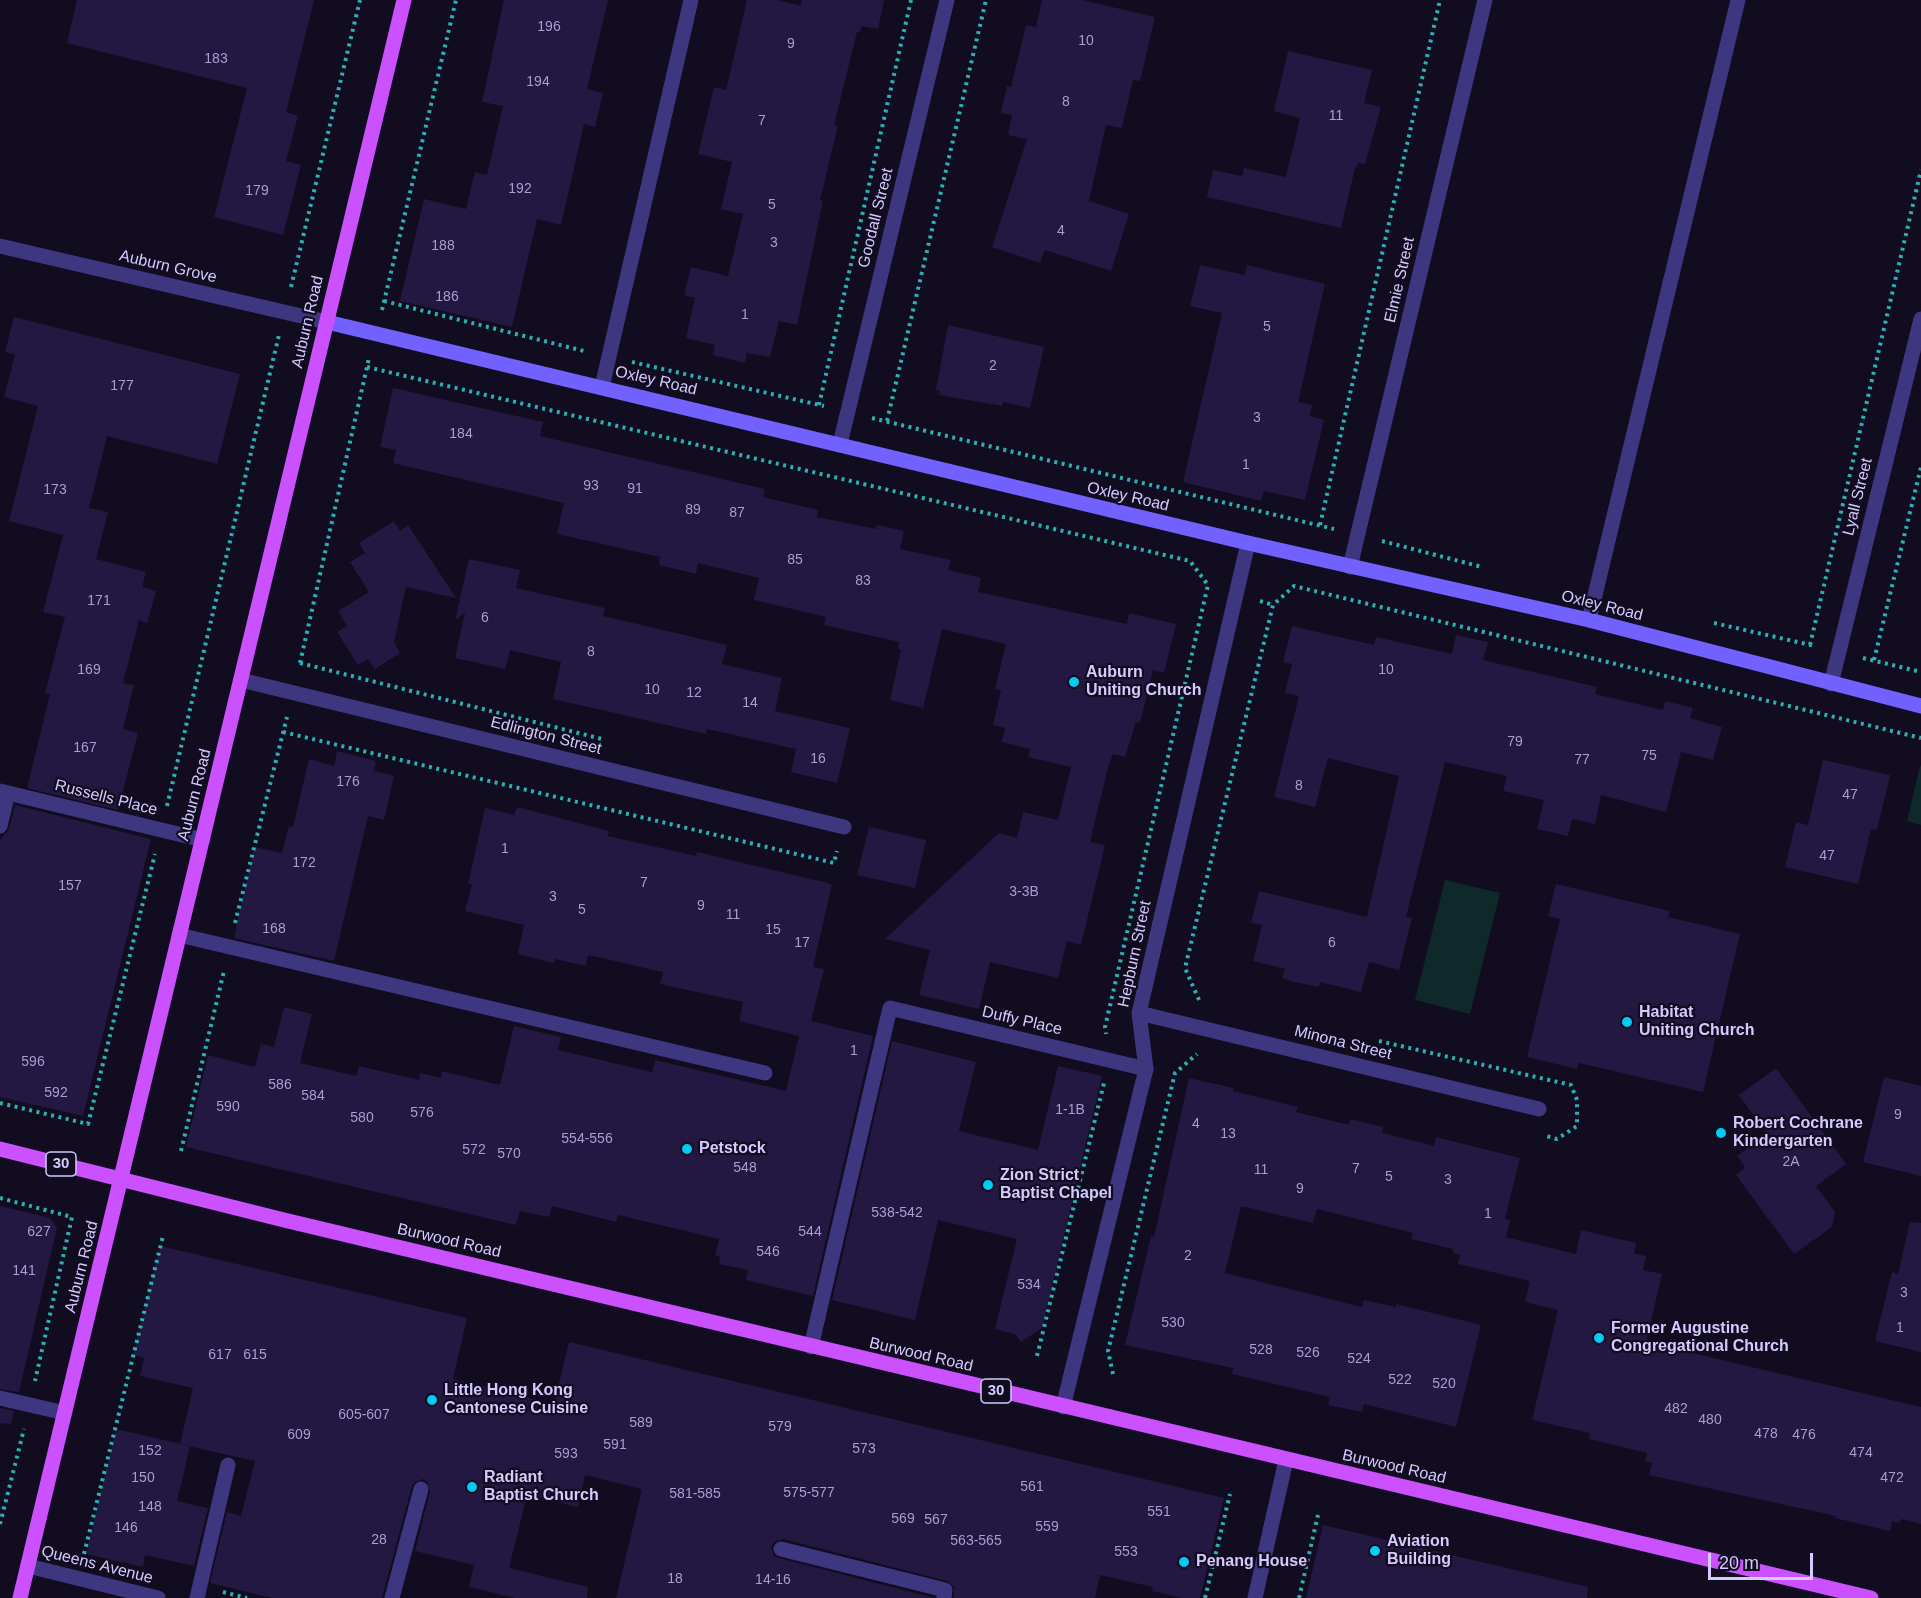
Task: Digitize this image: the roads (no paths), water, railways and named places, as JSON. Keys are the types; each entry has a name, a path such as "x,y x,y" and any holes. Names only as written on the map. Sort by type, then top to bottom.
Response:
{"main road":[{"name":"Auburn Road","path":"20,1598 123,1179 404,0"},
{"name":"Burwood Road","path":"0,1149 811,1347 1871,1598"}],"street":[{"path":"602,387 691,0"},
{"name":"Goodall Street","path":"840,444 947,0"},
{"name":"Elmie Street","path":"1350,567 1485,0"},
{"path":"1589,620 1738,0"},
{"name":"Auburn Grove","path":"0,246 327,322"},
{"name":"Lyall Street","path":"1831,684 1921,319"},
{"name":"Oxley Road","path":"327,322 840,444 974,479 1589,620 1921,706"},
{"name":"Hepburn Street","path":"1063,1407 1146,1069 1139,1013 1248,543"},
{"name":"Edlington Street","path":"241,680 843,827"},
{"path":"0,826 4,792"},
{"name":"Russells Place","path":"4,792 202,840"},
{"path":"180,935 765,1073"},
{"name":"Duffy Place","path":"811,1347 890,1008 1146,1069"},
{"name":"Minona Street","path":"1139,1013 1539,1109"},
{"path":"0,1398 65,1413"},
{"path":"1255,1598 1286,1460"},
{"path":"197,1598 228,1465"},
{"path":"393,1598 420,1489"},
{"path":"781,1549 945,1590 944,1598"},
{"name":"Queens Avenue","path":"28,1566 158,1598"}],"place":[{"name":"Auburn Uniting Church","path":"1074,682"},
{"name":"Habitat Uniting Church","path":"1627,1022"},
{"name":"Robert Cochrane Kindergarten","path":"1721,1133"},
{"name":"Petstock","path":"687,1149"},
{"name":"Zion Strict Baptist Chapel","path":"988,1185"},
{"name":"Former Augustine Congregational Church","path":"1599,1338"},
{"name":"Little Hong Kong Cantonese Cuisine","path":"432,1400"},
{"name":"Radiant Baptist Church","path":"472,1487"},
{"name":"Aviation Building","path":"1375,1551"},
{"name":"Penang House","path":"1184,1562"}]}
